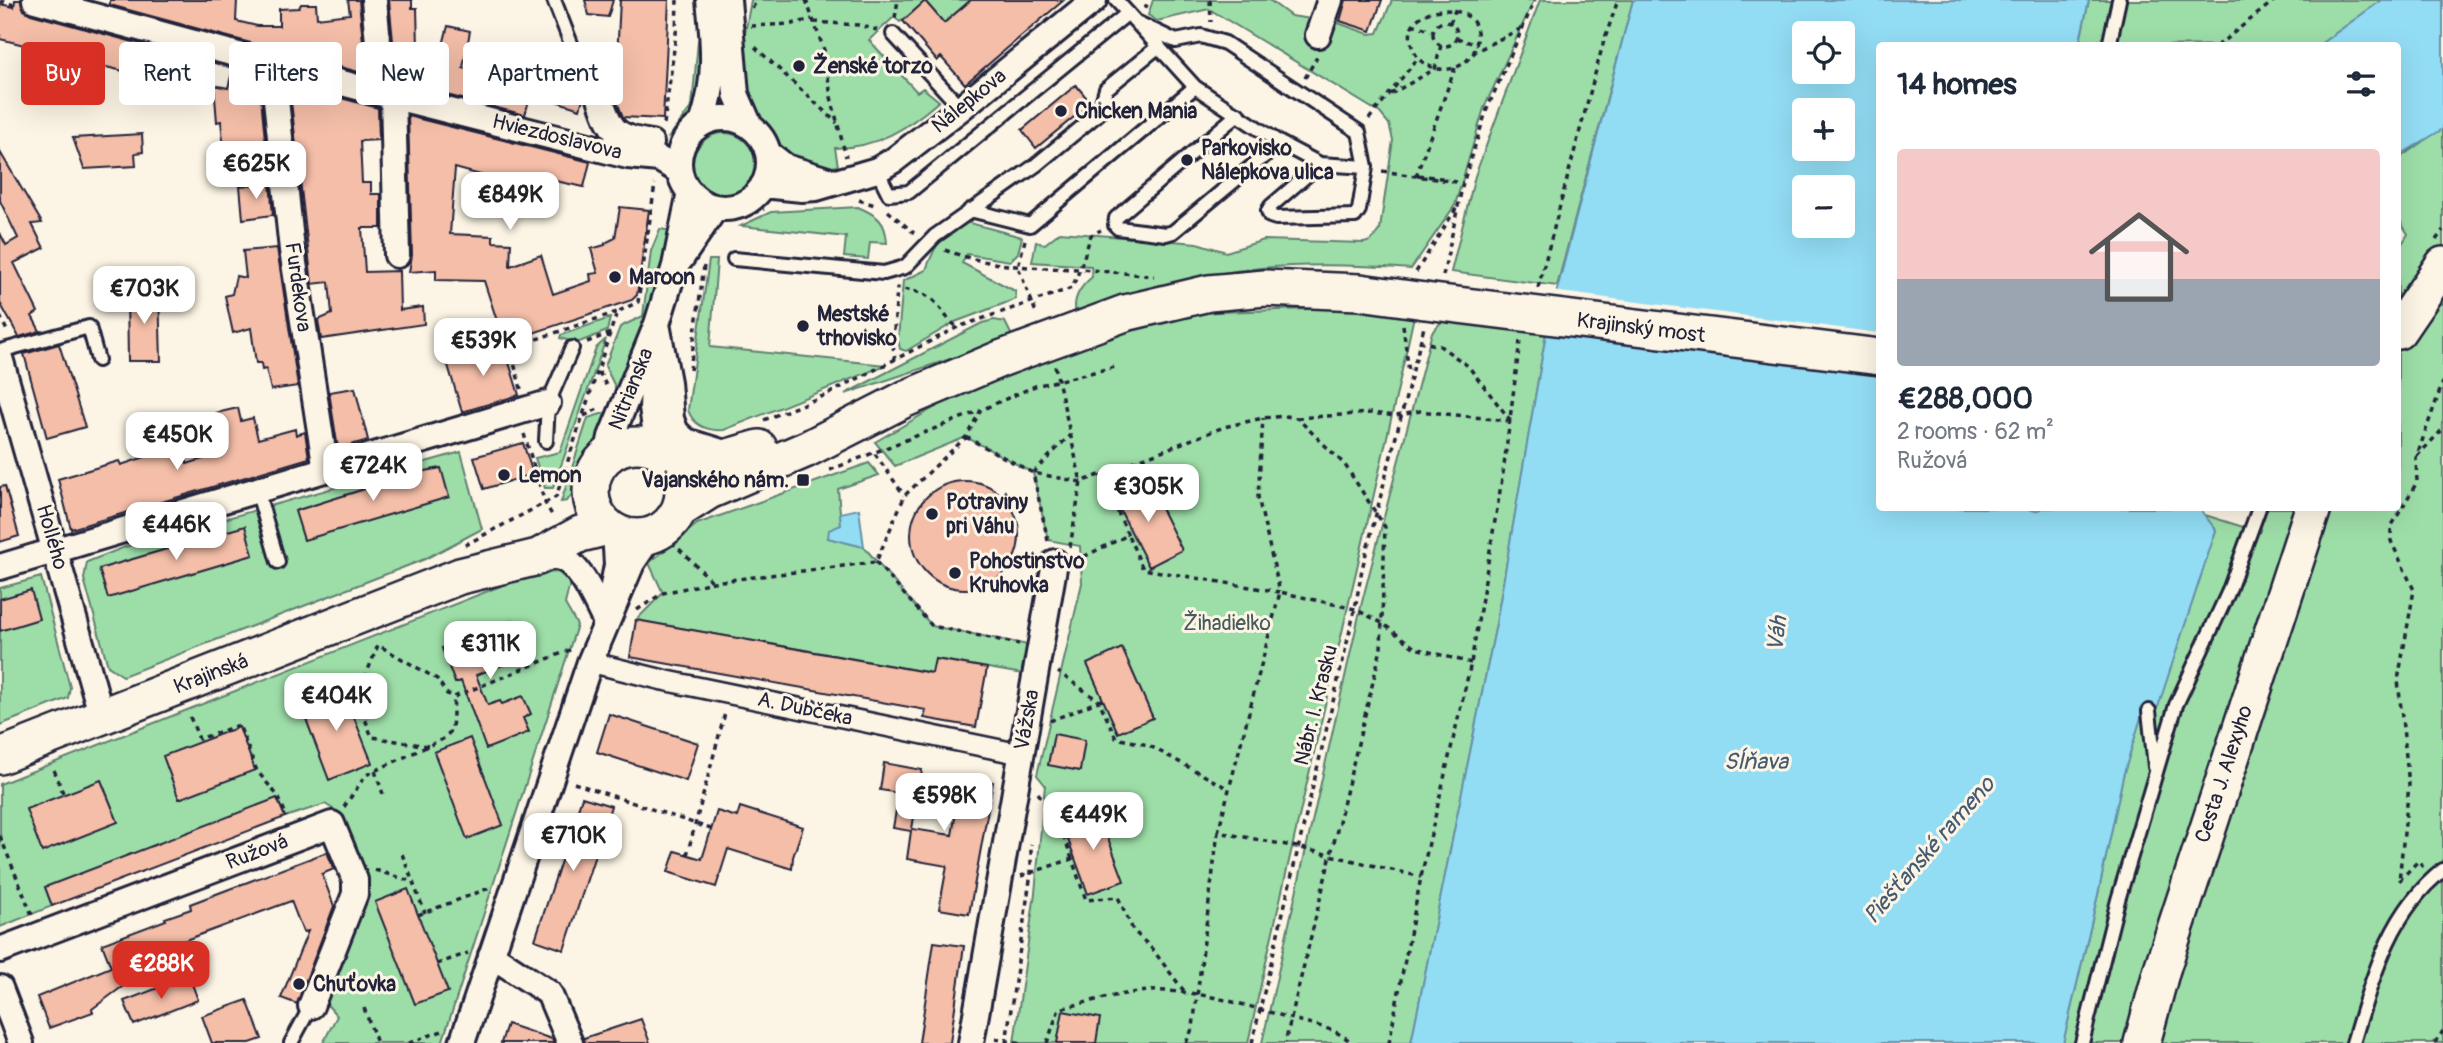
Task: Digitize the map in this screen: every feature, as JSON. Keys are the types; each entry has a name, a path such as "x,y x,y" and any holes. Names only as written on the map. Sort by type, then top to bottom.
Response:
{"main road":[{"path":"2401,327 2443,265"},
{"name":"Krajinský most","path":"905,399 1094,323 1181,299 1240,290 1292,288 1360,292 1876,356"},
{"path":"905,399 807,449 709,491 669,533 633,537 611,529 597,515 591,492 596,468 607,456 628,445 643,445 696,466 735,456 905,399"},
{"path":"666,456 683,486 669,533"},
{"name":"Krajinská","path":"0,757 460,576 558,524 591,492"},
{"name":"Cesta J. Alexyho","path":"2142,1043 2162,969 2312,511"},
{"name":"Krajinská","path":"460,576 538,556 580,534 611,529"}],"street":[{"path":"374,0 380,42"},
{"name":"Nitrianska","path":"607,456 611,437 657,324 675,266 685,181 679,156 711,98 714,79 709,0"},
{"path":"685,181 701,202 723,215 768,195 768,153 761,138 750,126 736,94 729,0"},
{"name":"Nálepkova","path":"768,195 843,180 877,170 894,160 1094,0"},
{"path":"1318,35 1330,0"},
{"name":"Hviezdoslavova","path":"30,4 97,8 229,49"},
{"name":"Furdekova","path":"277,105 292,250 326,470"},
{"path":"389,105 397,256"},
{"name":"Hviezdoslavova","path":"428,105 628,156 659,159 685,181"},
{"path":"599,105 597,121 600,136 610,150"},
{"path":"604,105 608,122 625,139 661,144 722,118 737,120 750,126"},
{"path":"768,153 786,167 843,180"},
{"name":"Nitrianska","path":"675,266 723,215"},
{"path":"657,324 668,382 671,419 676,432 686,441 735,456"},
{"name":"Nitrianska","path":"657,324 652,407 666,456"},
{"name":"Hollého","path":"7,352 102,717"},
{"path":"0,567 548,403"},
{"path":"606,622 617,565 611,529"},
{"path":"456,1036 606,622 632,563 669,533"},
{"path":"538,556 561,558 573,568 585,581 606,622"},
{"name":"Vážska","path":"972,1039 1020,754 1061,564"},
{"name":"A. Dubčeka","path":"592,656 730,694 1020,754"},
{"path":"311,1006 355,894 355,880 332,824"},
{"name":"Ružová","path":"0,950 332,824"},
{"path":"484,953 549,993 570,1043"},
{"path":"0,988 21,1043"}],"lane":[{"path":"554,0 570,42"},
{"path":"1116,0 1195,88 1280,143 1320,164 1366,167"},
{"path":"2110,42 2119,0"},
{"path":"877,170 888,194 909,192 1128,13"},
{"path":"1138,23 1176,41 1201,36 1225,43 1359,132 1366,167 1359,210 1355,216 1269,216 1271,206 1320,164"},
{"path":"893,34 961,108"},
{"path":"734,259 884,273 905,267 970,209 1036,165 1099,113 1106,89 1159,46"},
{"path":"970,209 1030,225 1195,88"},
{"path":"1238,114 1116,218 1115,225 1118,228 1166,234 1173,232 1280,143"},
{"path":"0,351 7,352 89,327 98,360"},
{"path":"545,441 548,403 572,348"},
{"path":"257,491 278,562"},
{"path":"2082,1043 2118,900 2176,705 2228,593 2258,511"},
{"path":"2149,711 2155,771"},
{"path":"2353,1043 2380,956 2414,895 2443,870"},
{"path":"291,1043 311,1006"}],"path":[{"path":"676,34 677,0"},
{"path":"806,0 824,50 838,124 843,180"},
{"path":"1210,0 1211,38"},
{"name":"Nábr. I. Krasku","path":"1410,375 1419,299 1458,205 1487,109 1535,0"},
{"path":"1537,290 1618,0"},
{"path":"2222,42 2274,0"},
{"path":"0,1 30,4"},
{"path":"1447,2 1466,9 1477,26 1477,45 1473,54"},
{"path":"1450,23 1457,4"},
{"path":"1425,7 1412,24 1410,42 1418,58 1435,69"},
{"path":"838,124 756,49 746,26 792,24 813,20 858,25 893,34"},
{"path":"1450,23 1455,27 1457,37 1452,44 1441,45 1435,41 1433,31 1438,24 1450,23"},
{"path":"1412,24 1433,31"},
{"path":"1416,176 1455,68 1473,54 1525,26"},
{"path":"1298,89 1318,54 1309,48 1318,35"},
{"path":"1457,37 1477,45"},
{"path":"1435,69 1441,45"},
{"path":"1359,132 1418,58"},
{"path":"1388,95 1435,69 1455,68"},
{"path":"1366,167 1463,182"},
{"path":"723,215 768,195"},
{"name":"Nábr. I. Krasku","path":"1252,1043 1399,416 1422,330 1419,299 1458,205"},
{"path":"887,210 928,244 964,257 1018,267 1080,269"},
{"path":"1030,225 1018,267 1041,323"},
{"path":"752,424 828,394 958,327 1072,288 1091,235 1115,225"},
{"path":"689,379 706,256"},
{"path":"895,360 893,345 897,288 918,292 932,299 948,321 958,327"},
{"path":"523,393 510,348 617,312"},
{"path":"0,316 7,352"},
{"path":"572,348 611,333"},
{"path":"1389,1043 1422,877 1471,663 1511,421 1521,334"},
{"path":"1419,341 1440,346 1468,366 1511,421"},
{"path":"829,471 1035,386 1115,367"},
{"path":"1058,381 1081,482"},
{"path":"2401,509 2417,481 2416,457 2443,382"},
{"path":"876,562 905,495 966,437 981,410"},
{"path":"966,437 1033,473 1081,482 1224,427 1263,418 1371,413 1399,416 1419,411 1511,421"},
{"path":"1186,1043 1193,1027 1217,832 1280,592 1258,498 1263,418"},
{"path":"1285,1043 1381,649 1385,527 1345,465 1297,418"},
{"path":"2416,457 2443,429"},
{"path":"1033,473 1070,435"},
{"path":"874,454 905,495"},
{"path":"1101,475 1130,534 1143,569 1280,592 1355,608 1382,623 1415,648 1471,663"},
{"path":"545,503 552,514"},
{"path":"2400,511 2391,527 2391,541 2414,590 2398,680 2409,785 2399,881 2418,861 2432,878"},
{"path":"669,533 713,582"},
{"path":"1061,564 1130,534"},
{"path":"635,612 663,593 713,582 876,562"},
{"path":"876,562 932,626 1028,646"},
{"path":"1264,629 1270,631"},
{"path":"430,746 372,737 357,698 378,645 437,679 447,694 454,697 561,652 575,649 592,656"},
{"path":"1048,665 1101,701 1116,738 1148,745 1229,789"},
{"path":"687,855 730,694"},
{"path":"332,824 366,775 430,746 452,730 454,697"},
{"path":"1050,721 1101,701"},
{"path":"190,717 199,739 239,725 257,771 278,796 290,826"},
{"path":"54,770 62,793"},
{"path":"375,771 383,794"},
{"path":"568,781 711,829"},
{"path":"1037,792 1059,822 1086,900 1118,897 1133,930 1153,950 1187,995"},
{"path":"1217,832 1297,847 1422,877"},
{"path":"0,836 40,935"},
{"path":"402,854 425,913"},
{"path":"1006,1042 1031,873 1074,859"},
{"path":"348,862 413,882"},
{"path":"418,915 498,885"},
{"path":"437,964 484,953"},
{"path":"1047,1043 1059,1009 1114,996 1152,991 1260,1008 1313,1023 1345,1036 1352,1043"},
{"path":"364,1008 377,1043"},
{"path":"2435,1043 2443,1031"},
{"path":"409,1043 456,1036"},
{"path":"972,1039 1023,1043"}],"green space":[{"path":"751,0 971,0 944,23 925,2 900,22 894,17 869,40 917,92 923,88 939,101 916,120 891,135 865,144 835,148 838,166 820,169 780,152 771,135 748,110 742,50"},
{"path":"1153,0 1269,0 1291,16 1338,23 1369,34 1378,33 1392,0 1534,0 1484,108 1455,205 1411,269 1311,265 1230,272 1185,282 1076,314 1076,298 1092,277 1091,266 1032,262 1036,242 1045,244 1060,232 1197,243 1226,252 1264,240 1364,243 1371,241 1380,229 1393,140 1389,124 1380,113 1209,9 1157,21 1148,15"},
{"path":"1540,0 1633,0 1557,286 1451,272 1475,176"},
{"path":"2089,0 2382,0 2323,42 2080,42"},
{"path":"705,37 707,95 690,124 669,137 692,106 698,41"},
{"path":"2443,127 2443,1043 2063,1043 2123,776 2143,710 2158,706 2216,530 2202,514 2259,532 2266,511 2401,511 2401,245 2408,234 2401,223 2401,157"},
{"path":"718,133 730,133 746,142 753,152 753,176 746,186 730,195 718,195 707,190 698,181 693,170 693,158 698,147 707,138"},
{"path":"858,207 879,220 885,229 887,243 870,242 868,259 844,257 846,237 741,226 771,212"},
{"path":"966,222 1022,237 1018,253 1010,261 967,254 962,263 1015,291 1016,299 955,322 906,351 900,349 898,339 903,281 926,270 932,254 945,235"},
{"path":"660,229 673,231 619,395 605,366 620,327 643,316 651,251"},
{"path":"709,260 717,260 710,347 886,365 724,430 702,427 688,410"},
{"name":"Žihadielko","path":"1342,308 1414,316 1248,1043 1014,1043 1035,893 1045,785 1037,775 1082,583 1080,546 1048,540 1033,473 966,437 895,466 875,442 946,401 1087,344 1189,313"},
{"path":"610,318 607,331 577,343 560,338 561,335"},
{"path":"1445,318 1547,328 1496,624 1411,1043 1262,1043 1362,602 1432,332"},
{"path":"994,320 1005,322 1013,338 845,394 982,323"},
{"path":"606,339 553,488 545,488 535,458 560,452 596,348"},
{"path":"614,410 575,490 567,501 561,502 588,418"},
{"path":"461,452 482,529 425,559 123,676 108,666 84,579 87,562 125,547"},
{"path":"869,463 879,475 838,489 841,525 828,538 864,547 932,626 1028,645 1023,674 936,659 932,673 636,620 663,593 649,563 697,524"},
{"path":"559,572 571,579 565,604 577,625 442,1043 323,1043 337,1016 324,1001 369,889 344,816 325,804 285,817 277,799 45,887 52,906 0,927 0,784 531,574"},
{"path":"41,577 70,687 68,698 0,725 0,588"}],"water":[{"name":"Sĺňava","path":"1633,0 2089,0 2080,42 1876,42 1876,511 2201,511 2216,530 2158,707 2143,711 2123,776 2063,1043 1411,1043 1496,624 1547,328"},
{"path":"2382,0 2443,0 2443,129 2401,154 2401,42 2323,42"},
{"path":"859,509 864,547 828,538 829,530 841,525 840,513"}],"pier":[{"path":"1552,291 1876,333 1876,367 1544,325"}],"building":[{"path":"15,0 21,0 24,10 31,14 133,42 119,42 119,70 105,67 105,42 21,42 21,44 0,39 0,4 14,7"},
{"path":"110,0 237,0 236,21 257,26 279,26 279,9 316,4 317,18 350,14 348,0 359,0 363,42 356,42 356,71 342,68 342,42 247,42 110,5"},
{"path":"389,0 412,0 412,8 417,8 418,42 393,42"},
{"path":"585,0 613,0 608,17 589,15"},
{"path":"620,0 669,0 663,119 623,117 618,105 623,105 623,42 618,42"},
{"path":"971,0 1064,0 965,84 941,57 937,61 903,21 925,1 944,23"},
{"path":"1346,0 1382,0 1371,31 1340,21"},
{"path":"448,26 470,31 468,42 463,42 463,99 449,96 449,42 444,42"},
{"path":"229,84 229,105 262,105 266,150 241,153 241,150 224,150 221,121 217,122 215,85 228,88"},
{"path":"1076,85 1091,103 1036,148 1022,130"},
{"path":"342,98 356,102 356,105 378,108 379,140 360,141 362,183 371,183 371,194 381,194 381,228 362,228 365,272 399,271 400,310 423,307 424,324 321,339 318,320 332,314 329,282 312,284 291,105 342,105"},
{"path":"486,105 528,105 525,115"},
{"path":"408,116 590,162 584,187 522,174 517,194 499,190 502,181 455,168 450,234 493,236 493,242 511,243 510,266 541,255 553,294 591,281 590,274 598,273 591,249 605,245 615,238 620,207 649,210 637,295 632,300 494,346 489,330 499,327 484,281 436,280 436,270 409,272 412,255"},
{"path":"142,134 143,152 135,153 136,166 84,169 73,138"},
{"path":"0,152 42,223 32,224 44,248 14,263 38,312 32,316 40,331 19,337 0,303 0,233 6,245 18,238 0,201"},
{"path":"270,183 273,215 243,219 240,186"},
{"path":"277,248 298,386 271,390 266,369 262,370 261,363 256,363 251,328 233,333 225,296 232,294 236,276 246,278 243,251"},
{"path":"159,291 161,361 128,361 127,292"},
{"path":"503,343 519,395 462,412 447,362"},
{"path":"59,344 85,427 47,438 24,354"},
{"path":"355,388 368,440 338,449 329,392"},
{"path":"238,408 241,421 253,418 258,439 295,429 296,435 305,432 309,458 71,529 58,479 119,461 121,465 145,457 148,451 153,454 168,450 168,453 185,453 187,464 225,452 216,413"},
{"path":"523,443 533,474 484,489 474,457"},
{"path":"441,468 449,497 304,540 295,511 415,473"},
{"path":"965,481 995,490 1003,497 1010,505 1019,535 1010,565 1003,573 995,580 965,589 935,580 927,573 920,565 911,535 920,505 927,497 935,490"},
{"path":"1148,482 1182,550 1149,567 1114,498"},
{"path":"5,486 19,536 0,542 0,487"},
{"path":"245,526 253,555 108,598 99,569"},
{"path":"31,590 39,619 0,631 0,599"},
{"path":"513,620 526,656 476,675 488,705 500,701 502,704 523,696 531,714 523,718 529,732 486,749 461,681 455,683 442,648"},
{"path":"636,620 932,673 935,659 987,668 976,727 924,718 926,710 630,657"},
{"path":"1122,648 1153,718 1118,733 1087,664"},
{"path":"342,687 372,763 329,780 300,703"},
{"path":"609,714 698,743 686,781 597,752"},
{"path":"239,727 255,770 179,799 163,756"},
{"path":"1054,734 1085,740 1080,771 1048,765"},
{"path":"470,738 503,825 467,839 434,752"},
{"path":"884,763 922,770 912,829 952,835 962,777 993,782 969,914 939,909 947,866 907,859 911,831 893,828 899,793 880,790"},
{"path":"101,780 118,822 42,852 26,809"},
{"path":"582,797 611,806 564,950 535,940"},
{"path":"277,798 285,817 52,906 45,887"},
{"path":"740,807 803,827 792,869 728,849 716,887 668,872 675,851 702,859 717,811 737,817"},
{"path":"1097,809 1124,881 1088,894 1062,823"},
{"path":"327,852 334,869 322,874 334,906 297,1004 281,998 308,931 303,932 291,901 118,965 126,984 92,1009 93,1012 49,1028 37,997 111,967 102,944 191,909 190,904"},
{"path":"408,889 448,992 415,1004 375,902"},
{"path":"934,942 964,946 950,1043 919,1043"},
{"path":"189,976 198,1000 134,1025 124,1001"},
{"path":"247,1000 262,1039 250,1043 212,1043 202,1016"},
{"path":"1063,1011 1100,1018 1096,1043 1057,1043"},
{"path":"641,1019 650,1043 585,1043 584,1038"},
{"path":"507,1024 552,1039 554,1043 501,1043"}],"place":[{"name":"Ženské torzo","path":"799,66"},
{"name":"Chicken Mania","path":"1061,111"},
{"name":"Parkovisko Nálepkova ulica","path":"1187,160"},
{"name":"Maroon","path":"615,277"},
{"name":"Mestské trhovisko","path":"803,326"},
{"name":"Lemon","path":"504,475"},
{"name":"Vajanského nám.","path":"803,480"},
{"name":"Potraviny pri Váhu","path":"932,514"},
{"name":"Pohostinstvo Kruhovka","path":"955,573"},
{"name":"Chuťovka","path":"299,984"}],"water label":[{"name":"Váh","path":"1777,634"},
{"name":"Piešťanské rameno","path":"1929,850"}]}
